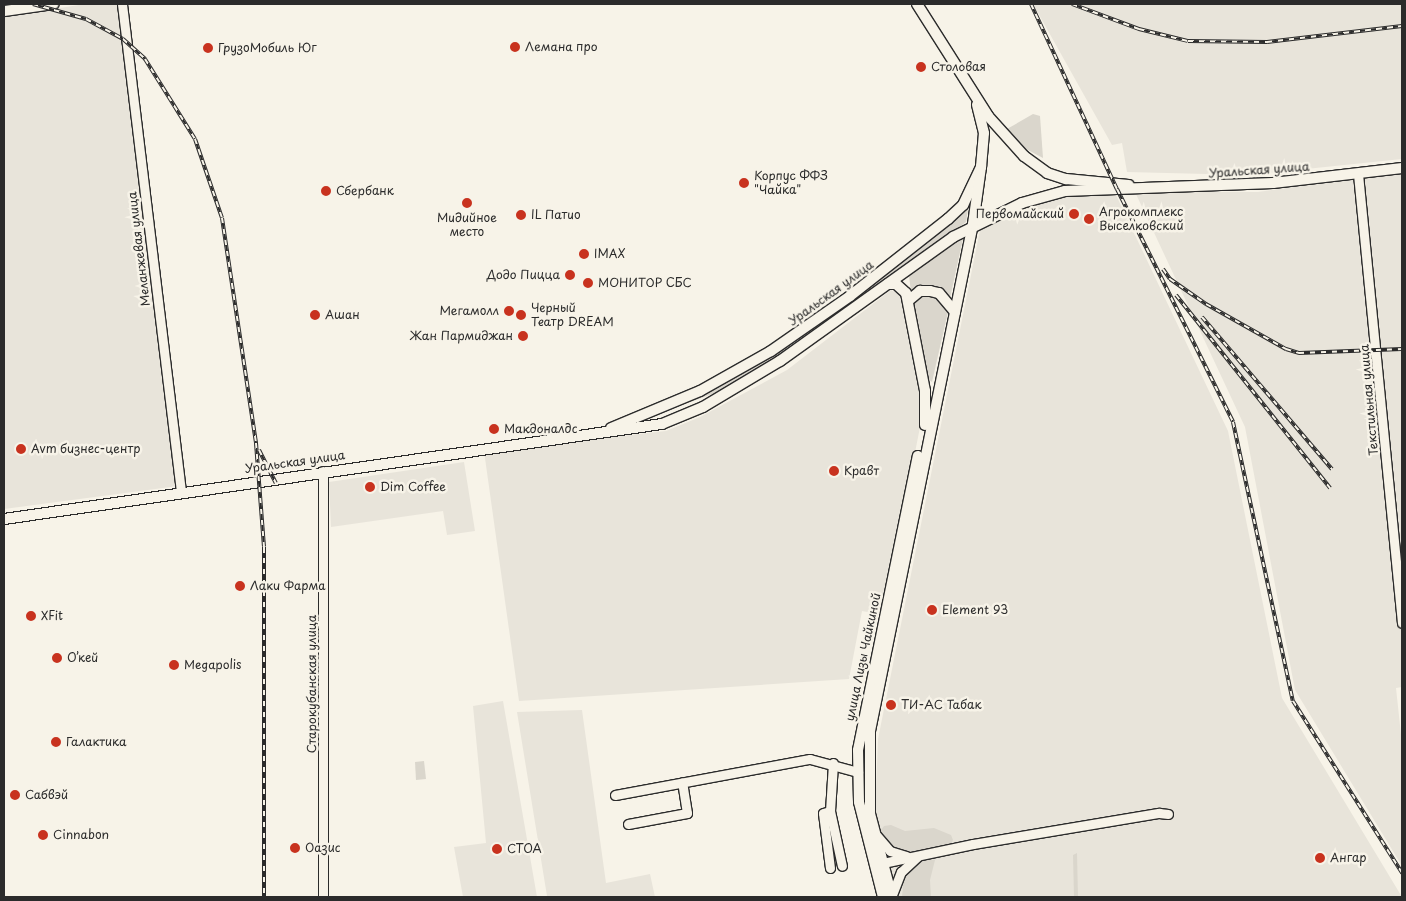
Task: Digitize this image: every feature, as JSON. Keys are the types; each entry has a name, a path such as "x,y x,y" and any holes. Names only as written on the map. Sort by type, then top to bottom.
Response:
{"main road":[{"path":"4,11 54,4"},
{"path":"917,4 988,116 1024,156 1047,173 1053,180 1050,194"},
{"name":"Уральская улица","path":"591,436 708,387 801,332 948,219 963,205 982,167 984,133 971,90"},
{"path":"929,422 955,312 973,224 982,167"},
{"name":"Уральская улица","path":"4,519 323,471 591,436 662,424 696,410 780,361 973,224 1050,194 1358,174 1402,167"},
{"name":"Уральская улица","path":"1047,173 1066,179 1138,187 1195,185"},
{"path":"888,284 902,287 908,301 926,391 929,422"},
{"path":"908,301 920,291 939,293 955,312"},
{"path":"801,332 809,333 828,328"},
{"path":"670,404 679,409 696,410"},
{"name":"улица Лизы Чайкиной","path":"889,897 859,802 860,730 929,422"},
{"name":"улица Лизы Чайкиной","path":"878,864 868,793 870,731 929,422"}],"street":[{"name":"Меланжевая улица","path":"122,4 181,492"},
{"name":"Текстильная улица","path":"1358,174 1402,623"},
{"name":"Старокубанская улица","path":"323,471 323,897"},
{"path":"615,795 810,759 833,763 858,772"},
{"path":"833,763 830,811 842,866"},
{"path":"628,824 688,813 682,782"},
{"path":"830,811 823,813 830,868"},
{"path":"873,828 881,844 890,851 907,856 1159,813 1168,814"},
{"path":"878,864 921,854"},
{"path":"889,897 900,872 921,854"}],"shaded area":[{"path":"85,4 119,4 178,486 4,509 4,17"},
{"path":"1033,4 1402,4 1402,159 1247,175 1127,172 1122,143 1112,145"},
{"path":"1033,114 1040,116 1043,158 1026,149 1007,129"},
{"path":"1402,172 1402,687 1396,688 1402,744 1402,866 1295,690 1245,427 1135,192 1258,192"},
{"path":"1095,193 1116,195 1228,431 1282,698 1402,897 896,897 875,813 878,739 981,225 1063,196"},
{"path":"968,209 966,222 821,330 820,328"},
{"path":"964,234 950,298 938,288 911,292 909,276"},
{"path":"891,290 901,295 905,306 922,392 921,422 892,570 879,614 862,611 849,679 519,701 484,451 666,431 700,417 787,370"},
{"path":"920,295 937,296 948,312 932,382 928,379 913,301"},
{"path":"801,340 759,370 717,392 688,403"},
{"path":"464,462 475,531 447,535 443,511 331,527 329,482"},
{"path":"503,701 537,897 463,897 454,847 486,843 473,706"},
{"path":"582,710 606,883 650,874 655,897 543,897 547,896 517,712"},
{"path":"424,761 426,779 416,780 415,762"},
{"path":"891,825 905,831 934,828 951,835 953,840 951,845 904,854 896,851 878,834 884,826"},
{"path":"1077,853 1078,897 1074,897 1073,855"},
{"path":"928,859 935,860 930,880 931,897 902,897 904,875 912,865"}],"railway":[{"path":"33,4 86,19 123,39 145,59 195,139 222,218 256,443 264,547 264,897"},
{"path":"1031,4 1117,189 1233,422 1293,701 1402,873"},
{"path":"1072,4 1139,29 1188,41 1267,42 1402,26"},
{"path":"1163,269 1170,279 1206,304 1286,349 1299,353 1402,349"},
{"path":"1176,295 1330,488"},
{"path":"1202,317 1332,469"},
{"path":"259,450 276,483"}],"place":[{"name":"Лемана про","path":"515,47"},
{"name":"ГрузоМобиль Юг","path":"208,48"},
{"name":"Столовая","path":"921,67"},
{"name":"Корпус ФФЗ \"Чайка\"","path":"744,183"},
{"name":"Сбербанк","path":"326,191"},
{"name":"Мидийное место","path":"467,203"},
{"name":"Первомайский","path":"1074,214"},
{"name":"IL Патио","path":"521,215"},
{"name":"Агрокомплекс Выселковский","path":"1089,219"},
{"name":"IMAX","path":"584,254"},
{"name":"Додо Пицца","path":"570,275"},
{"name":"МОНИТОР СБС","path":"588,283"},
{"name":"Мегамолл","path":"509,311"},
{"name":"Ашан","path":"315,315"},
{"name":"Черный Театр DREAM","path":"521,315"},
{"name":"Жан Пармиджан","path":"523,336"},
{"name":"Макдоналдс","path":"494,429"},
{"name":"Avm бизнес-центр","path":"21,449"},
{"name":"Кравт","path":"834,471"},
{"name":"Dim Coffee","path":"370,487"},
{"name":"Лаки Фарма","path":"240,586"},
{"name":"Element 93","path":"932,610"},
{"name":"XFit","path":"31,616"},
{"name":"О’кей","path":"57,658"},
{"name":"Megapolis","path":"174,665"},
{"name":"ТИ-АС Табак","path":"891,705"},
{"name":"Галактика","path":"56,742"},
{"name":"Сабвэй","path":"15,795"},
{"name":"Cinnabon","path":"43,835"},
{"name":"Оазис","path":"295,848"},
{"name":"СТОА","path":"497,849"},
{"name":"Ангар","path":"1320,858"}]}
